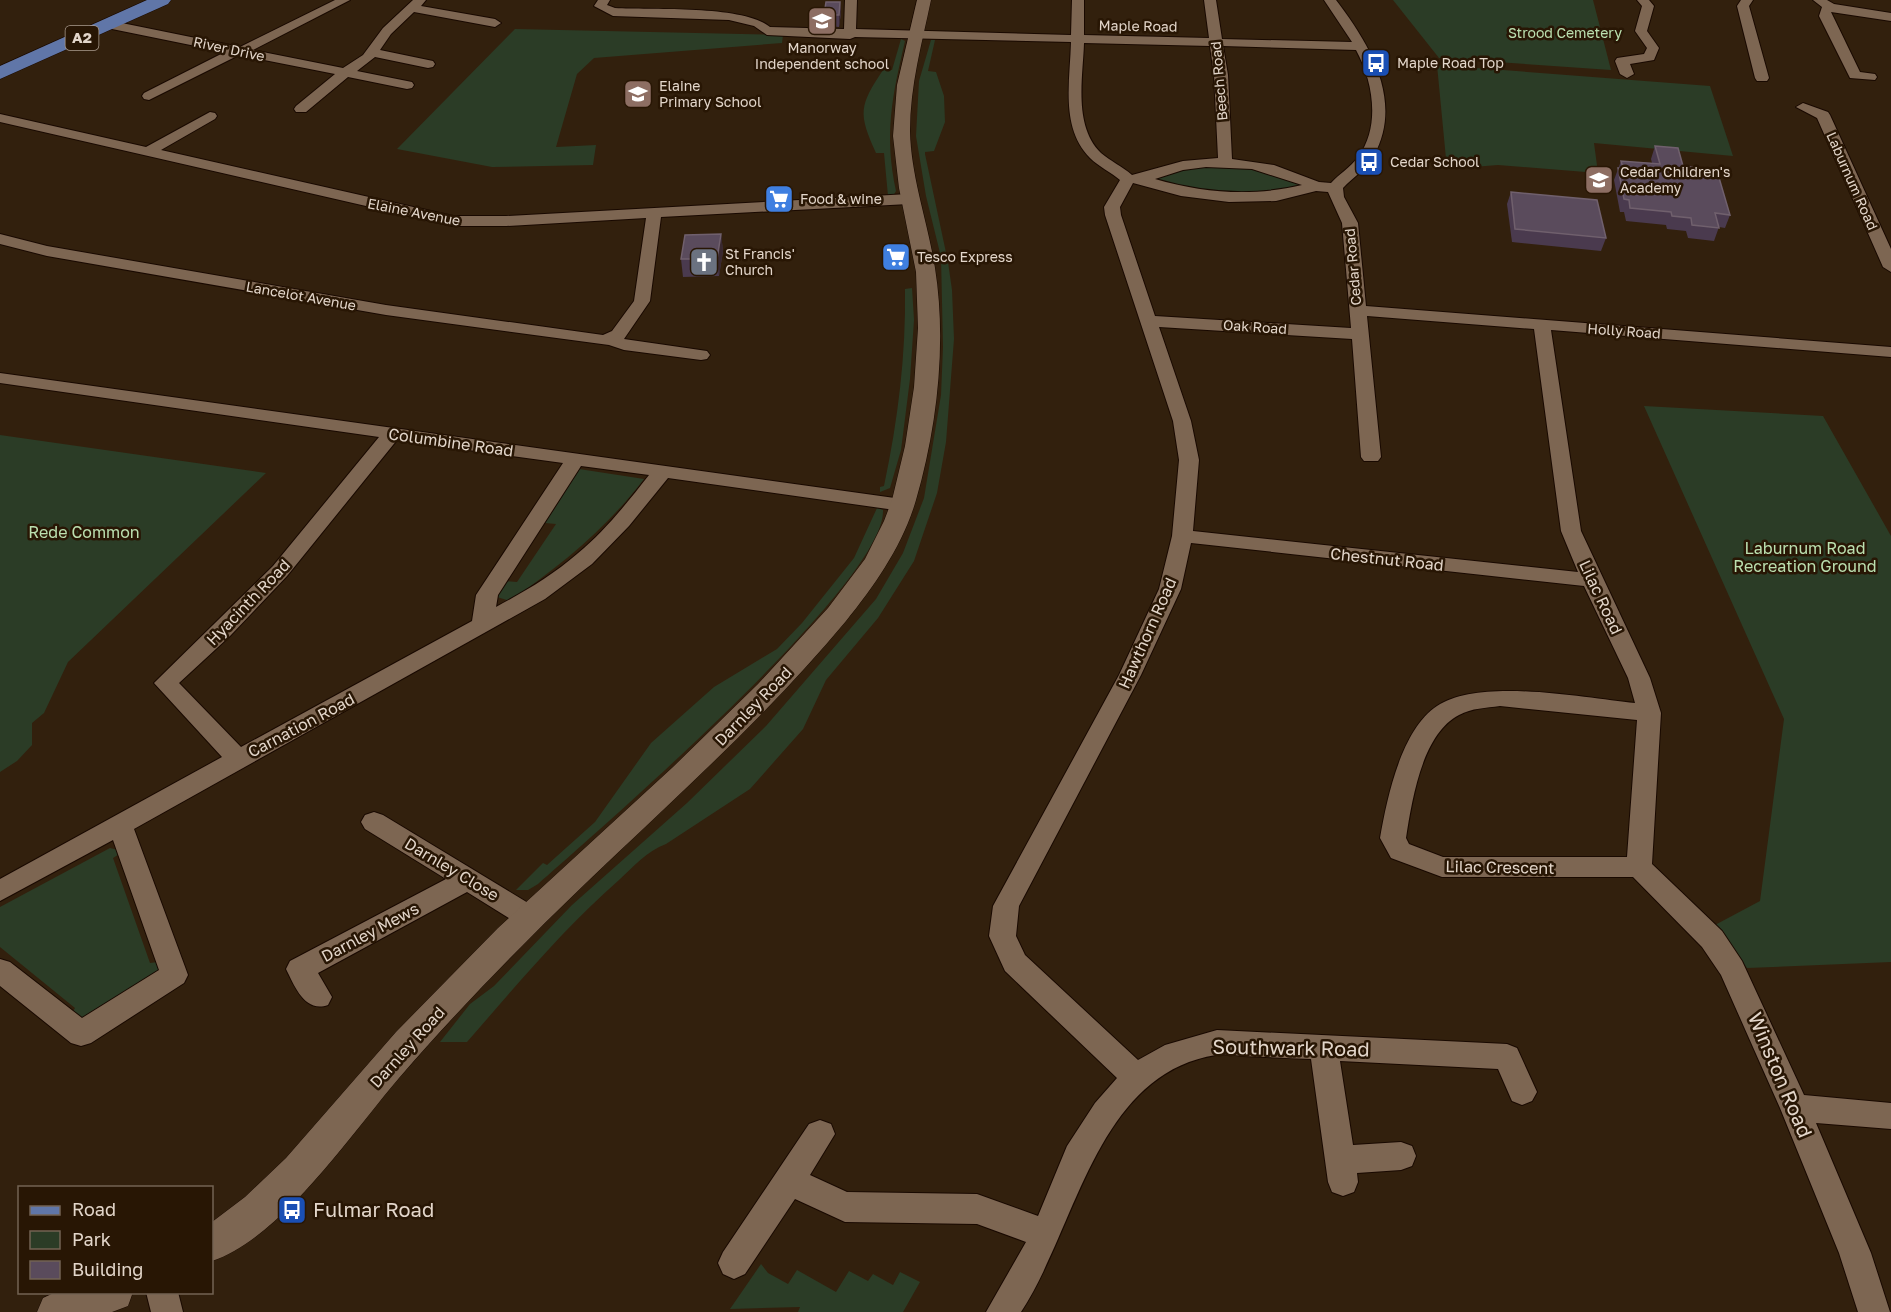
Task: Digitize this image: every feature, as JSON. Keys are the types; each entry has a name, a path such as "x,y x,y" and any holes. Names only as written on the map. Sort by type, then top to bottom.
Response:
{"main road":[{"name":"A2","path":"0,73 112,25 162,0"}],"street":[{"path":"148,96 344,0"},
{"name":"Maple Road","path":"604,0 600,6 614,12 729,16 758,23 767,31 850,35 1359,46"},
{"path":"729,16 737,0"},
{"path":"850,35 851,0"},
{"name":"Darnley Road","path":"213,1242 232,1231 284,1185 377,1078 529,917 689,771 775,686 847,603 878,560 902,505 921,428 928,303 926,269 909,199 902,136 903,102 924,0"},
{"path":"1078,0 1077,117 1080,131 1097,156 1134,179 1181,191 1229,197 1276,196 1316,186"},
{"name":"Beech Road","path":"1210,0 1221,75 1225,163"},
{"path":"1134,179 1186,165 1225,163 1275,170 1316,186 1335,188 1366,157 1373,143 1380,115 1377,82 1359,46 1330,0"},
{"path":"1627,74 1622,61 1649,57 1653,48 1641,31 1648,6 1643,0"},
{"path":"1747,0 1743,6 1762,78"},
{"path":"1870,76 1855,75 1825,16 1825,3 1891,17"},
{"path":"301,109 346,72 374,53 380,39 416,4 495,23"},
{"name":"River Drive","path":"112,25 407,85"},
{"path":"374,53 428,64"},
{"name":"Laburnum Road","path":"1803,107 1822,115 1891,267"},
{"path":"148,152 210,116"},
{"name":"Elaine Avenue","path":"0,118 453,221 506,221 909,199"},
{"name":"Hawthorn Road","path":"1134,179 1112,207 1113,215 1182,421 1189,460 1182,536 1170,589 1130,675 1006,906 1001,924 1002,942 1015,963 1136,1077"},
{"name":"Cedar Road","path":"1335,188 1336,197 1350,223 1371,457"},
{"path":"608,340 623,330 642,302 654,213"},
{"name":"Lancelot Avenue","path":"0,239 47,251 386,310 700,355"},
{"name":"Holly Road","path":"1357,310 1891,351"},
{"name":"Oak Road","path":"1149,321 1360,334"},
{"name":"Lilac Road","path":"1542,325 1571,531 1639,678 1649,713 1640,867"},
{"name":"Columbine Road","path":"0,378 902,505"},
{"name":"Hyacinth Road","path":"238,758 165,683 222,631 280,571 392,433"},
{"path":"482,626 487,595 575,460"},
{"name":"Carnation Road","path":"0,891 537,594 585,559 622,522 663,471"},
{"name":"Chestnut Road","path":"1182,536 1592,580"},
{"name":"Lilac Crescent","path":"1640,867 1442,867 1400,851 1393,838 1410,768 1419,748 1440,717 1456,707 1476,700 1500,698 1649,713"},
{"name":"Darnley Close","path":"374,822 529,917"},
{"path":"0,970 81,1034 174,975 120,825"},
{"name":"Winston Road","path":"1640,867 1712,939 1732,969 1795,1108 1854,1253 1874,1312"},
{"name":"Darnley Mews","path":"318,997 300,969 469,879"},
{"name":"Southwark Road","path":"1002,1312 1024,1279 1046,1234 1078,1156 1106,1113 1136,1077 1175,1054 1217,1042 1507,1057 1522,1092"},
{"path":"1324,1048 1341,1171 1401,1156"},
{"path":"1795,1108 1891,1116"},
{"path":"734,1263 820,1134"},
{"path":"790,1181 844,1207 977,1209 1046,1234"},
{"path":"57,1312 111,1294"},
{"path":"162,1294 167,1312"}],"green space":[{"name":"Strood Cemetery","path":"1393,0 1593,0 1611,70 1439,58"},
{"path":"515,29 783,35 782,43 594,58 577,74 556,147 596,145 593,165 492,167 397,149"},
{"path":"901,39 905,41 893,98 890,133 892,170 896,191 893,196 888,196 884,153 876,153 866,128 864,110 869,93 883,70 892,70"},
{"path":"931,40 935,40 928,71 936,72 944,96 945,122 934,151 925,152 925,154 948,262 952,290 954,339 946,442 937,493 914,561 878,618 826,680 803,729 750,789 646,855 559,938 467,1042 440,1042 470,1004 494,986 572,905 687,803 766,726 876,599 903,553 924,498 941,395 943,347 941,257 926,196 916,136 919,81"},
{"path":"1437,65 1710,86 1733,156 1594,143 1598,173 1498,165 1447,169"},
{"path":"1225,165 1263,170 1309,186 1229,196 1148,179 1188,167"},
{"path":"912,288 914,320 910,379 901,450 890,488 880,492 880,487 884,486 889,461 900,388 905,289"},
{"name":"Laburnum Road Recreation Ground","path":"1644,406 1823,416 1891,536 1891,962 1747,968 1715,925 1760,901 1784,719"},
{"name":"Rede Common","path":"0,435 266,473 68,662 44,713 32,723 32,745 17,761 0,772"},
{"path":"579,469 644,479 614,514 565,560 510,601 497,597 498,590 504,581 517,582 556,524 545,523"},
{"path":"877,508 883,510 872,544 839,591 792,645 735,703 571,855 538,884 528,890 516,890 543,863 547,865 595,822 651,743 714,687 777,649 802,623 854,558"},
{"path":"110,848 121,853 113,858 150,963 158,962 159,976 83,1020 71,1015 75,1008 0,947 0,907"},
{"path":"761,1264 768,1273 788,1284 797,1270 836,1292 849,1271 868,1281 873,1274 893,1285 900,1272 920,1282 903,1312 798,1312 800,1307 730,1309"}],"building":[{"path":"826,2 840,2 839,15 824,15"},
{"path":"1655,146 1678,148 1683,166 1717,171 1730,215 1715,213 1719,228 1692,225 1691,218 1672,216 1671,212 1630,208 1629,200 1624,199 1618,168 1623,168 1621,161 1660,164"},
{"path":"1511,192 1597,200 1606,238 1515,229"},
{"path":"721,234 717,259 681,259 685,235"}],"place":[{"name":"Manorway Independent school","path":"822,21"},
{"name":"Maple Road Top","path":"1376,63"},
{"name":"Elaine Primary School","path":"638,94"},
{"name":"Cedar School","path":"1369,162"},
{"name":"Cedar Children's Academy","path":"1599,180"},
{"name":"Food & wine","path":"779,199"},
{"name":"Tesco Express","path":"896,257"},
{"name":"St Francis' Church","path":"704,262"},
{"name":"Fulmar Road","path":"292,1210"}]}
